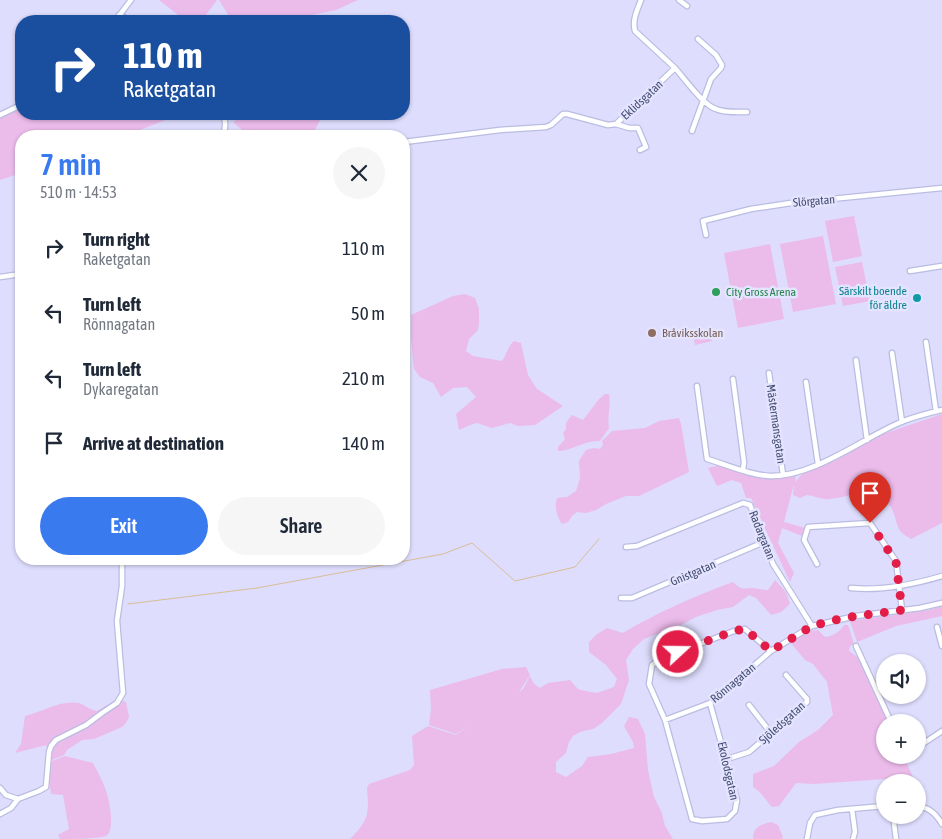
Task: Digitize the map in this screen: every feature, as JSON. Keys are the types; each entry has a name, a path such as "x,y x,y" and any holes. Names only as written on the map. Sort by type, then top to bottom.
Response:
{"street":[{"path":"119,15 131,0"},
{"path":"641,0 635,15 635,31 674,68 708,106 717,110 747,112"},
{"path":"679,0 687,6"},
{"path":"692,131 711,79 722,65 716,55 698,39"},
{"name":"Eklidsgatan","path":"410,141 500,130 546,127 563,114 616,124 674,68"},
{"path":"0,115 15,108"},
{"path":"616,124 629,128 638,128 646,147 640,150"},
{"name":"Slörgatan","path":"706,235 703,221 751,209 791,203 942,188"},
{"path":"910,271 942,266"},
{"path":"0,277 15,275"},
{"path":"926,342 936,412"},
{"path":"892,353 902,422"},
{"path":"856,360 867,440"},
{"name":"Mästermansgatan","path":"769,373 783,475"},
{"path":"733,379 744,470"},
{"path":"806,382 818,464"},
{"name":"Mästermansgatan","path":"697,386 708,458 764,475 783,475 798,472 902,422 942,410"},
{"name":"Radargatan","path":"626,547 637,546 743,502 750,505 773,564 812,626"},
{"path":"816,564 804,540 808,527 870,523 896,562 902,610"},
{"name":"Gnistgatan","path":"621,598 632,598 764,542"},
{"path":"0,814 11,808 18,799 46,787 49,752 53,743 86,726 122,698 117,621 122,586 122,565"},
{"path":"851,588 863,589 898,585 942,576"},
{"name":"Rönnagatan","path":"665,720 710,703 771,651 812,626 843,618 942,603"},
{"path":"937,627 942,646"},
{"path":"665,720 649,684 652,665 660,660 734,631 745,629 771,651"},
{"path":"856,646 887,714"},
{"name":"Sjöledsgatan","path":"727,759 750,752 807,702 807,699 786,675"},
{"name":"Ekolodsgatan","path":"665,720 692,819 702,821 727,819 735,811 737,800 710,703"},
{"path":"749,706 771,733"},
{"path":"926,741 942,731"},
{"path":"0,788 6,794 18,799"},
{"path":"806,839 810,823 815,815 876,807"},
{"path":"852,809 855,832 853,839"},
{"path":"926,809 930,810 942,824"},
{"path":"894,824 896,839"}],"shaded area":[{"path":"159,0 217,0 206,15 178,15"},
{"path":"219,0 358,0 336,10 311,15 228,15"},
{"path":"15,111 15,120 165,120 140,130 15,130 15,175 0,180 0,118"},
{"path":"236,120 320,120 315,130 242,130 233,122"},
{"path":"854,216 862,256 833,262 825,221"},
{"path":"823,236 836,304 793,312 780,244"},
{"path":"770,244 784,319 738,328 724,253"},
{"path":"862,262 870,301 843,306 835,267"},
{"path":"465,294 475,298 479,309 478,330 469,339 466,351 473,356 502,361 514,341 521,343 528,375 537,389 563,406 535,425 518,426 510,423 492,428 477,423 459,430 456,414 476,397 467,387 453,388 441,397 433,383 420,377 414,369 411,315 453,296"},
{"path":"710,331 712,341 695,345 693,335"},
{"path":"605,394 609,394 609,428 600,441 589,442 558,451 558,447 565,439 563,433 569,418 572,415 583,420"},
{"path":"942,414 942,523 911,539 901,532 889,504 872,492 864,491 830,499 807,495 800,498 793,495 794,484 784,522 805,528 802,536 782,528 778,543 794,573 790,582 751,498 746,498 741,483 732,480 717,486 708,468 720,465 755,476 773,477 796,474 795,482 804,472 836,460 883,434"},
{"path":"679,418 689,472 639,496 626,496 596,510 586,513 577,512 568,522 562,524 556,511 557,498 567,497 576,491 580,478 579,461 586,450 600,449 603,445 602,441 612,431 645,428 659,421"},
{"path":"775,580 786,592 790,604 781,612 771,615 756,598 749,595 733,607 696,617 681,625 644,639 633,649 626,660 629,680 621,704 602,723 593,729 573,736 566,753 556,762 556,772 566,777 582,766 588,757 634,748 633,742 624,726 629,717 638,719 645,734 648,770 654,797 662,813 665,826 673,839 350,839 361,827 368,811 367,788 369,784 410,770 414,765 412,736 428,726 456,735 471,724 456,734 429,725 431,708 430,690 502,669 526,667 530,675 519,692 523,689 530,676 534,684 540,688 548,683 570,680 578,689 597,693 614,687 617,679 606,665 589,652 589,642 597,634 607,628 623,633 677,605 733,582 741,588 768,590"},
{"path":"942,606 942,616 896,626 857,642 850,621 929,610"},
{"path":"844,625 848,625 854,644 850,646 849,651 859,658 876,694 876,704 881,704 885,714 876,714 876,764 907,764 912,774 876,774 876,780 814,784 796,783 779,806 772,807 753,787 753,774 774,766 799,742 818,730 833,715 827,682 813,664 805,660 790,642 811,631 818,630 825,637 838,632"},
{"path":"118,699 126,702 129,717 122,727 94,739 82,740 67,750 64,755 52,760 46,745 15,753 21,744 25,716 65,703 79,703 97,711"},
{"path":"65,756 93,763 107,792 110,806 111,828 106,836 60,839 58,835 69,829 63,795 51,794 49,780 52,761"},
{"path":"771,822 778,825 783,837 782,839 753,839 754,832 758,827"}],"waterway":[{"path":"410,560 443,554 472,543 515,581 575,567 599,539"},
{"path":"128,604 257,588 383,565"}],"place":[{"name":"City Gross Arena","path":"716,292"},
{"name":"Särskilt boende för äldre","path":"917,298"},
{"name":"Bråviksskolan","path":"652,333"}],"route":[{"path":"678,652 734,631 745,629 771,651 812,626 843,618 902,610 896,562 870,523"}]}
